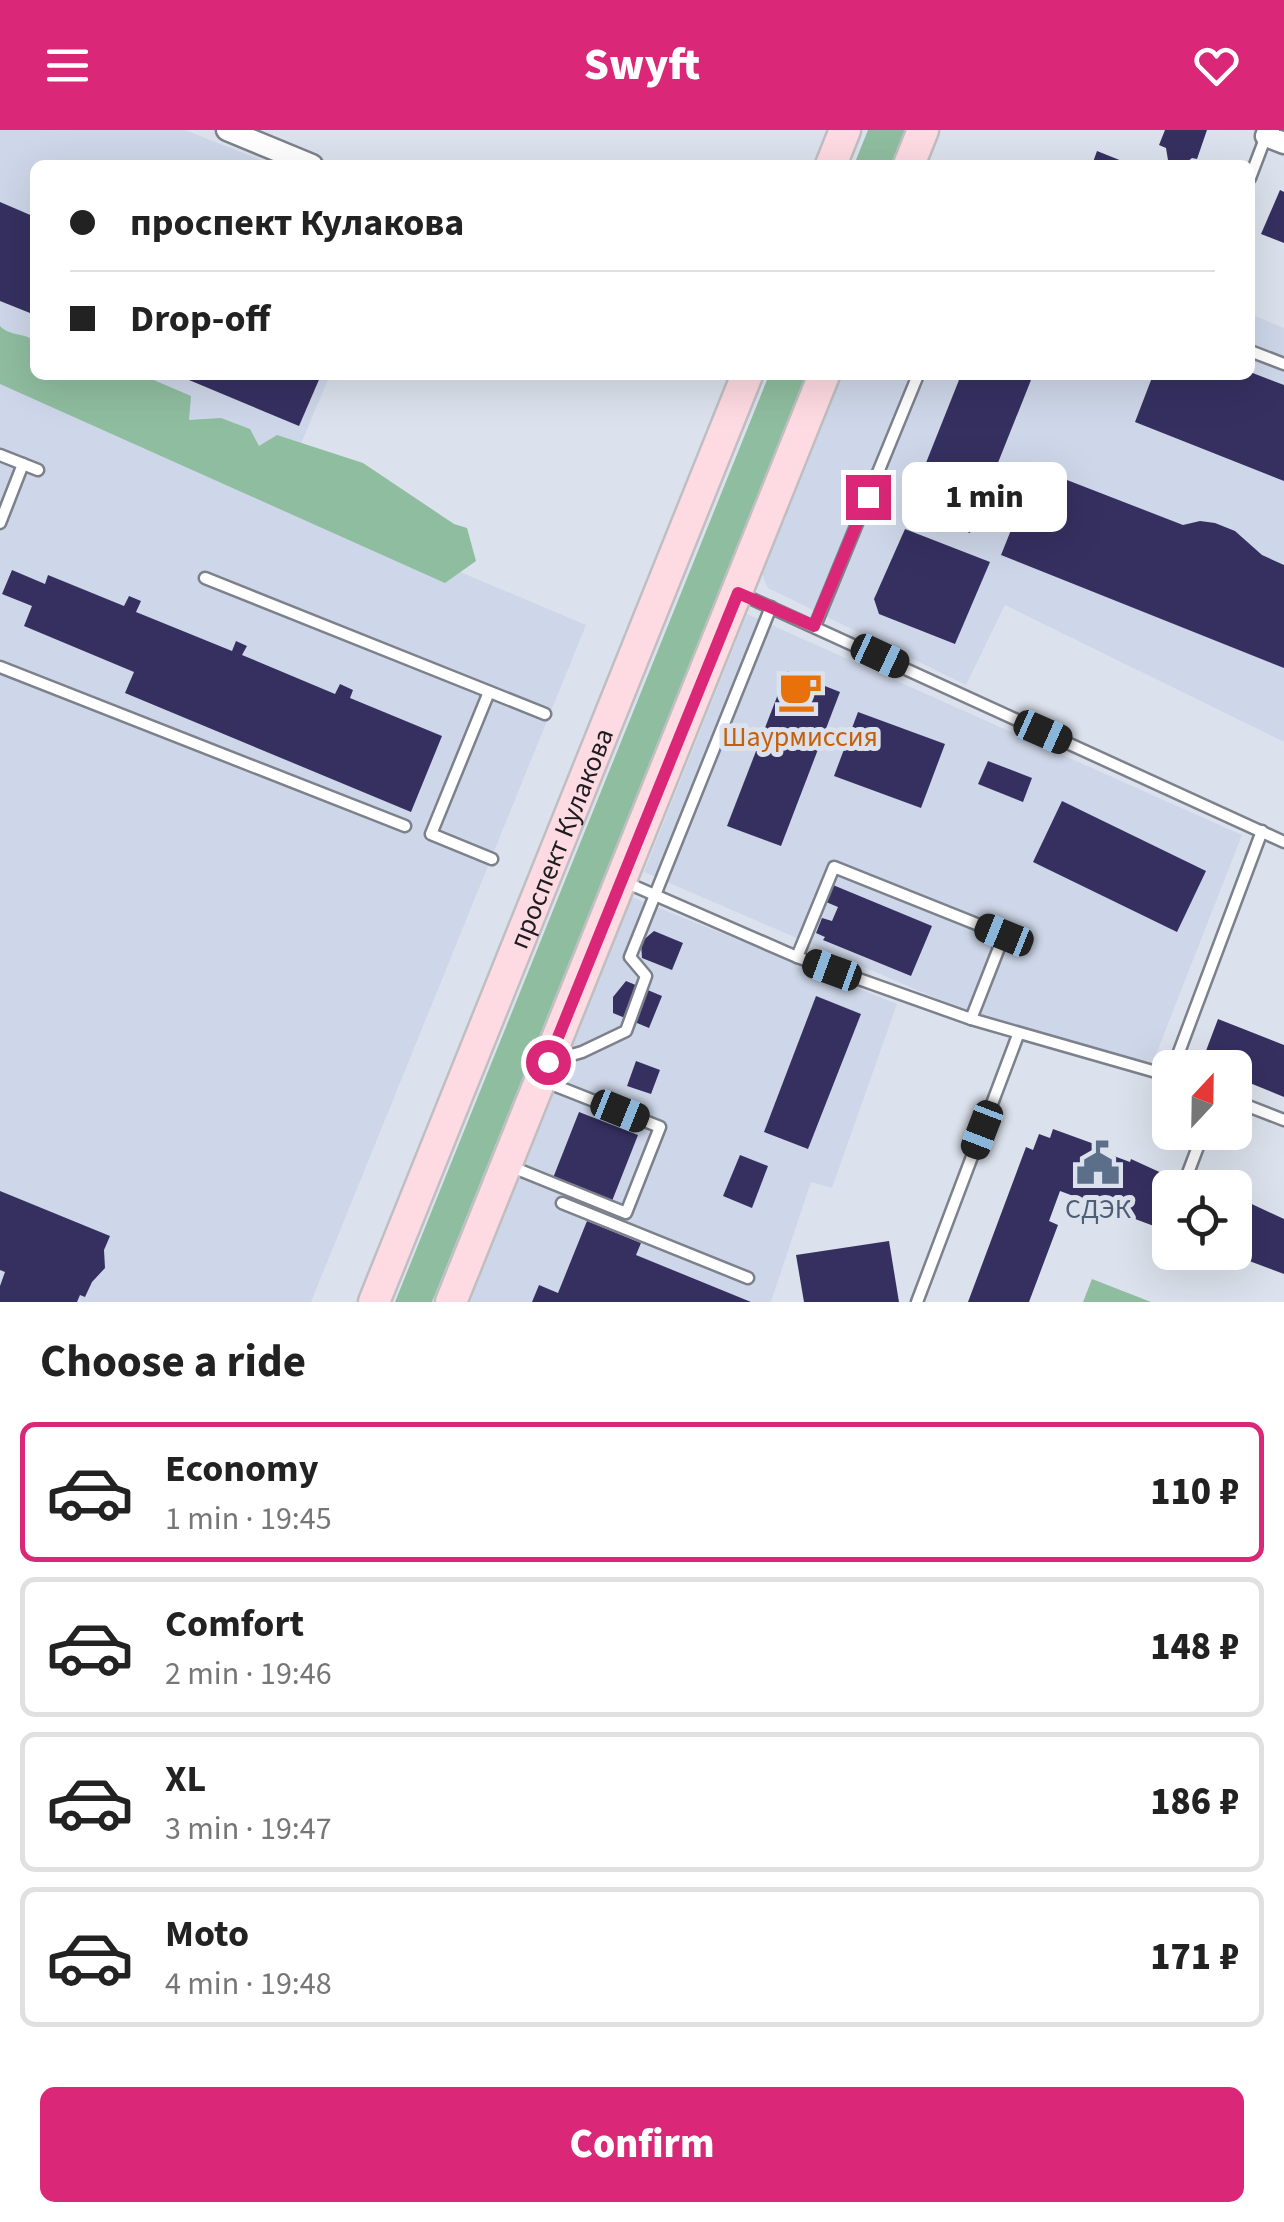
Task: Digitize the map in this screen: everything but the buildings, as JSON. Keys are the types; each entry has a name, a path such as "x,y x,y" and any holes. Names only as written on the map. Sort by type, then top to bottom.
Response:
{"main road":[{"path":"833,160 845,130"},
{"path":"911,160 923,130"},
{"name":"проспект Кулакова","path":"374,1302 745,380"},
{"path":"451,1302 822,380"}],"street":[{"path":"228,130 294,160"}],"lane":[{"path":"1255,169 1273,137"},
{"path":"1255,353 1284,364"},
{"path":"814,626 916,380"},
{"path":"0,454 38,470"},
{"path":"0,523 23,464"},
{"path":"205,578 545,714"},
{"path":"738,593 1284,842"},
{"path":"544,1071 626,1031 646,976 630,957 771,606"},
{"path":"0,667 405,826"},
{"path":"489,692 431,834 492,859"},
{"path":"1180,1050 1262,831"},
{"path":"797,957 834,866 1004,935 971,1019"},
{"path":"621,880 797,957 1018,1035 1152,1071"},
{"path":"917,1302 1018,1035"},
{"path":"506,1165 626,1213 631,1202 660,1127 544,1071"},
{"path":"1252,1108 1284,1120"},
{"path":"562,1203 748,1278"}],"shaded area":[{"path":"0,130 185,130 261,160 30,160 30,359 0,347"},
{"path":"1255,316 1284,328 1284,742 1005,605 966,685 768,588 763,562 835,380 1255,380"},
{"path":"0,378 586,625 311,1302 0,1302"},
{"path":"80,380 328,380 291,467"},
{"path":"747,614 1242,835 1158,1050 1152,1050 1150,1070 993,1023 644,872"},
{"path":"622,893 897,1004 832,1188 811,1182 771,1302 460,1302"}],"green space":[{"path":"868,130 905,130 893,160 856,160"},
{"path":"0,326 30,338 30,380 154,380 191,396 189,420 221,418 250,429 259,446 277,435 363,463 454,524 467,528 476,561 445,583 0,384"},
{"path":"767,380 804,380 432,1302 395,1302"},
{"path":"1092,1279 1151,1302 1083,1302"}],"place":[{"name":"Шаурмиссия","path":"800,691"},
{"name":"СДЭК","path":"1098,1163"}],"route":[{"path":"548,1062 738,593 814,626 868,497"}]}
